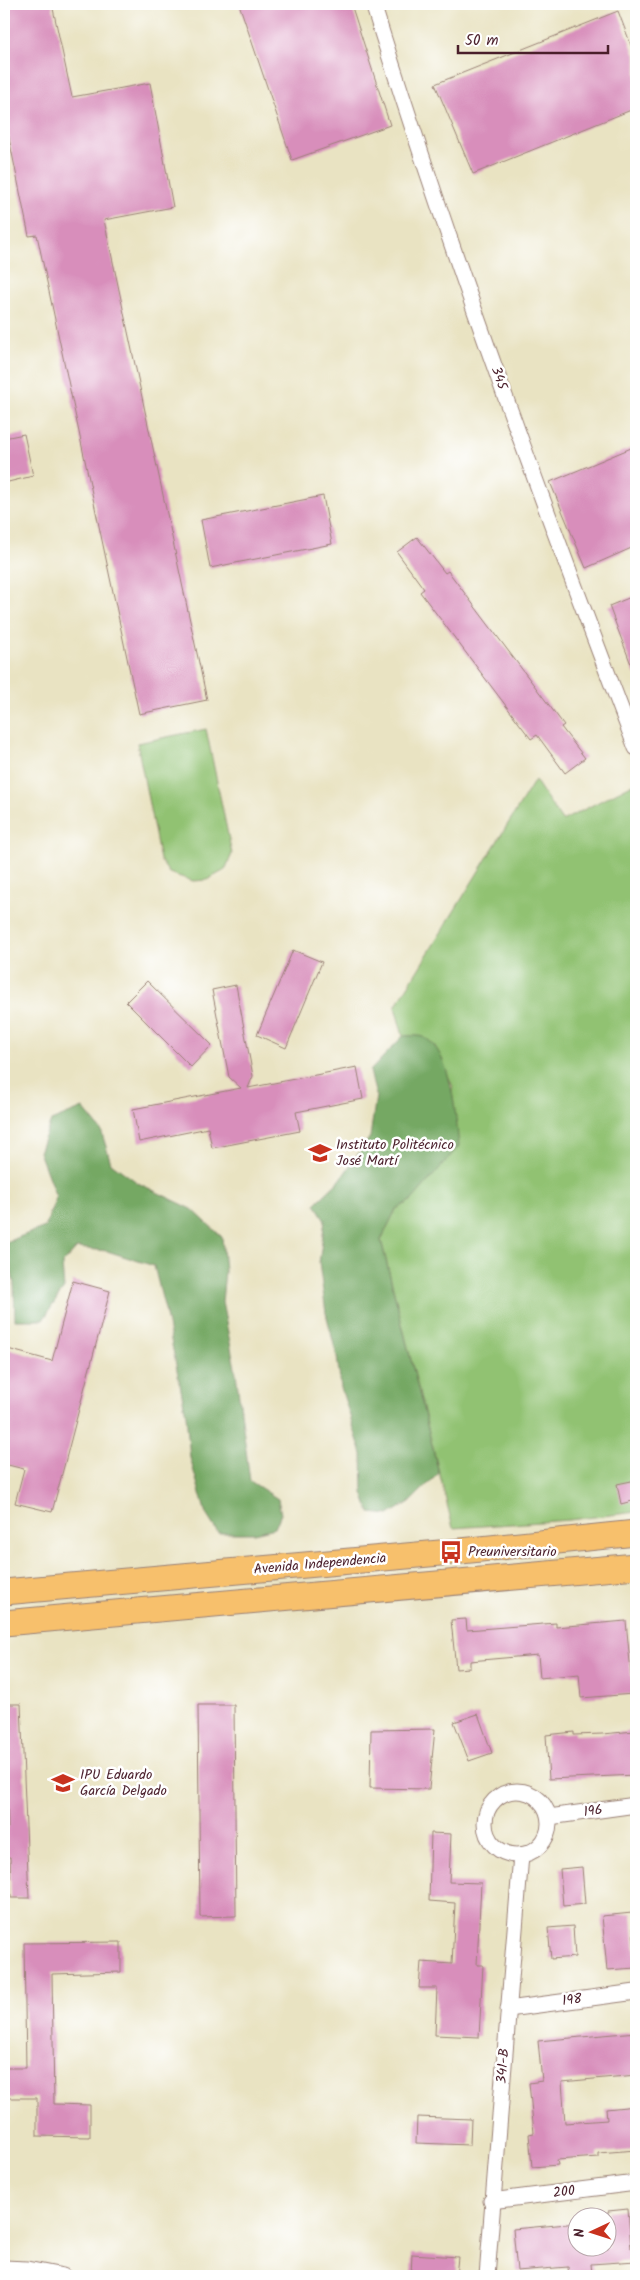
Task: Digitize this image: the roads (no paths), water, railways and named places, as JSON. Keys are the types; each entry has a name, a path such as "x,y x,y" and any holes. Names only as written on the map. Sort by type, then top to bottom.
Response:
{"main road":[{"name":"Avenida Independencia","path":"4,1592 451,1552 636,1533"},
{"name":"Avenida Independencia","path":"4,1623 636,1566"}],"street":[{"name":"345","path":"373,4 421,158 542,501 636,748"},
{"path":"509,1792 529,1793 545,1807 549,1817 549,1827 540,1846 531,1852 521,1855 505,1853 492,1844 485,1824 486,1813 491,1803 499,1796 509,1792"},
{"name":"196","path":"549,1817 636,1805"},
{"name":"341-B","path":"487,2276 521,1855"},
{"name":"198","path":"508,2009 636,1992"},
{"name":"200","path":"492,2201 636,2183"},
{"path":"4,2268 27,2269 63,2276"}],"place":[{"name":"Instituto Politécnico José Martí","path":"320,1153"},
{"name":"Preuniversitario","path":"451,1552"},
{"name":"IPU Eduardo García Delgado","path":"63,1783"}]}
